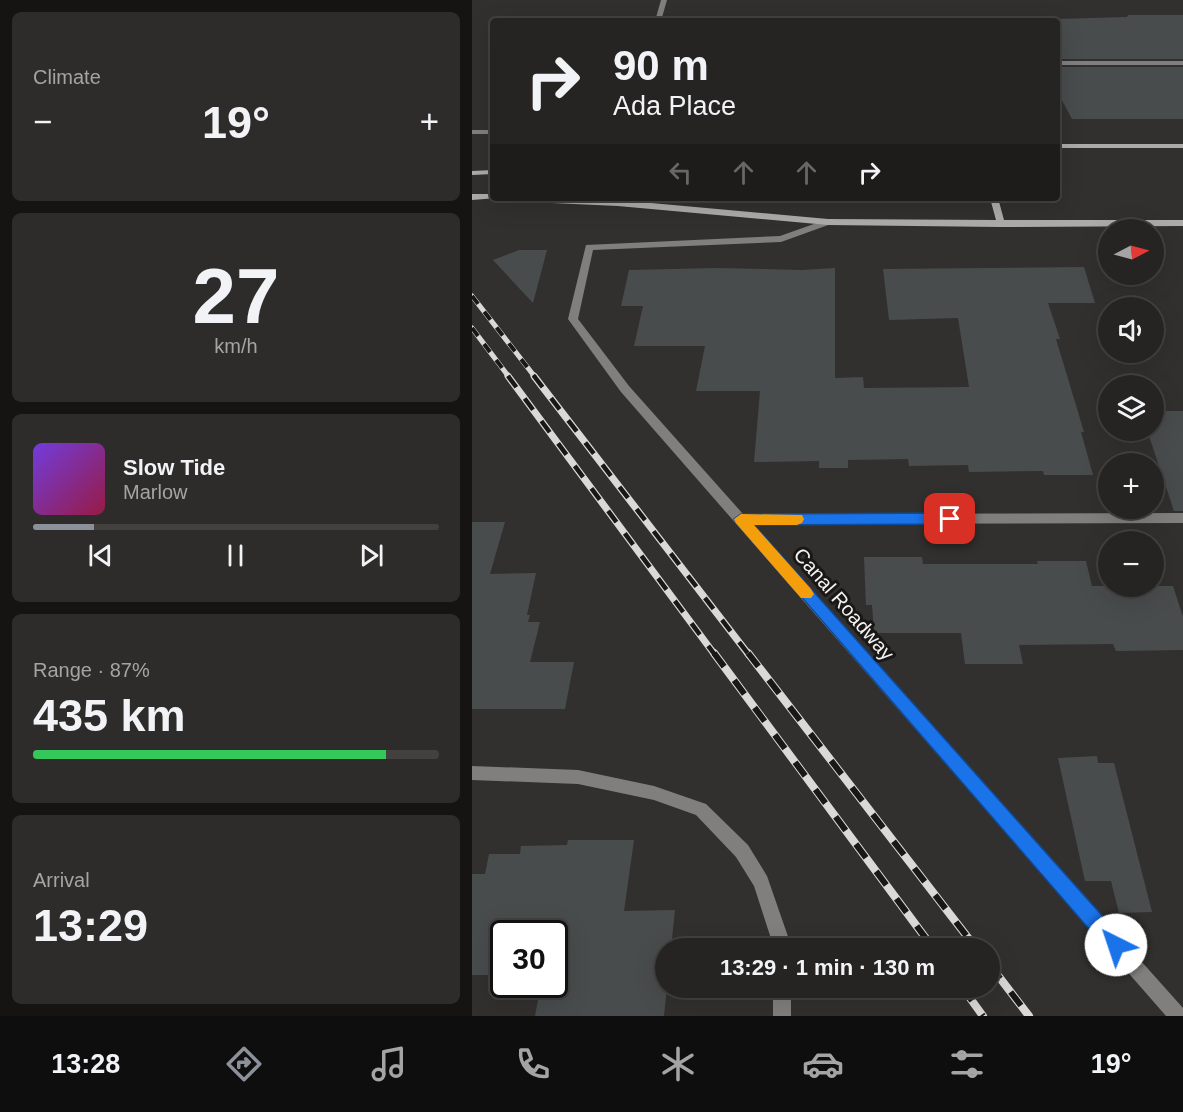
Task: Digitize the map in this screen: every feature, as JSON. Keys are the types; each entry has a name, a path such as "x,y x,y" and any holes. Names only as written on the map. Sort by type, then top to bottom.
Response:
{"main road":[{"path":"1060,146 1183,146"},
{"path":"472,173 490,172"},
{"path":"472,197 490,197"},
{"path":"574,201 829,222 1183,223"},
{"path":"995,201 1000,224"}],"street":[{"path":"659,18 664,0"},
{"path":"1060,63 1183,63"},
{"path":"472,132 490,132"},
{"name":"Canal Roadway","path":"829,222 781,239 589,247 573,319 625,389 1178,1016"},
{"path":"741,519 1183,518"},
{"path":"472,773 578,777 654,793 701,810 742,851 761,882 780,938"},
{"path":"782,998 782,1016"}],"building":[{"path":"1128,15 1183,15 1183,59 1060,59 1060,19 1127,17"},
{"path":"1060,67 1183,67 1183,119 1072,119 1060,97"},
{"path":"519,250 547,250 533,303 493,260"},
{"path":"1084,267 1095,303 1048,303 1060,339 1056,339 1084,432 1081,432 1093,475 1044,475 1043,471 969,472 968,465 909,466 908,459 848,460 848,468 819,468 819,461 754,462 760,391 696,391 705,346 634,346 643,306 621,306 629,270 835,268 835,378 863,377 864,388 969,387 958,318 889,320 883,269"},
{"path":"1164,411 1183,411 1183,511 1174,511 1164,481 1164,453 1155,453 1151,441 1164,441"},
{"path":"472,522 505,522 490,574 536,573 527,615 530,615 528,622 540,622 530,662 574,662 565,709 472,709"},
{"path":"864,557 922,557 923,564 1038,564 1037,561 1086,561 1092,586 1098,586 1098,597 1164,597 1164,586 1173,586 1183,617 1183,650 1116,651 1113,644 1019,645 1023,664 965,664 961,633 874,633 872,605 866,605"},
{"path":"1097,756 1098,763 1114,763 1152,912 1119,913 1111,881 1085,881 1058,758"},
{"path":"568,840 634,840 624,911 675,910 672,938 655,938 655,998 666,998 664,1016 535,1016 538,998 568,998 568,920 490,920 490,975 472,975 472,874 485,874 489,854 520,854 521,846 567,845"}],"railway":[{"path":"472,296 535,377"},
{"path":"472,328 509,377"},
{"path":"508,376 715,655"},
{"path":"534,376 749,655"},
{"path":"714,653 926,938"},
{"path":"748,653 968,938"},
{"path":"1000,978 1029,1016"},
{"path":"970,998 983,1016"}],"slow traffic":[{"path":"797,519 741,519 806,594"}],"route":[{"path":"950,519 741,519 1116,945"}]}
